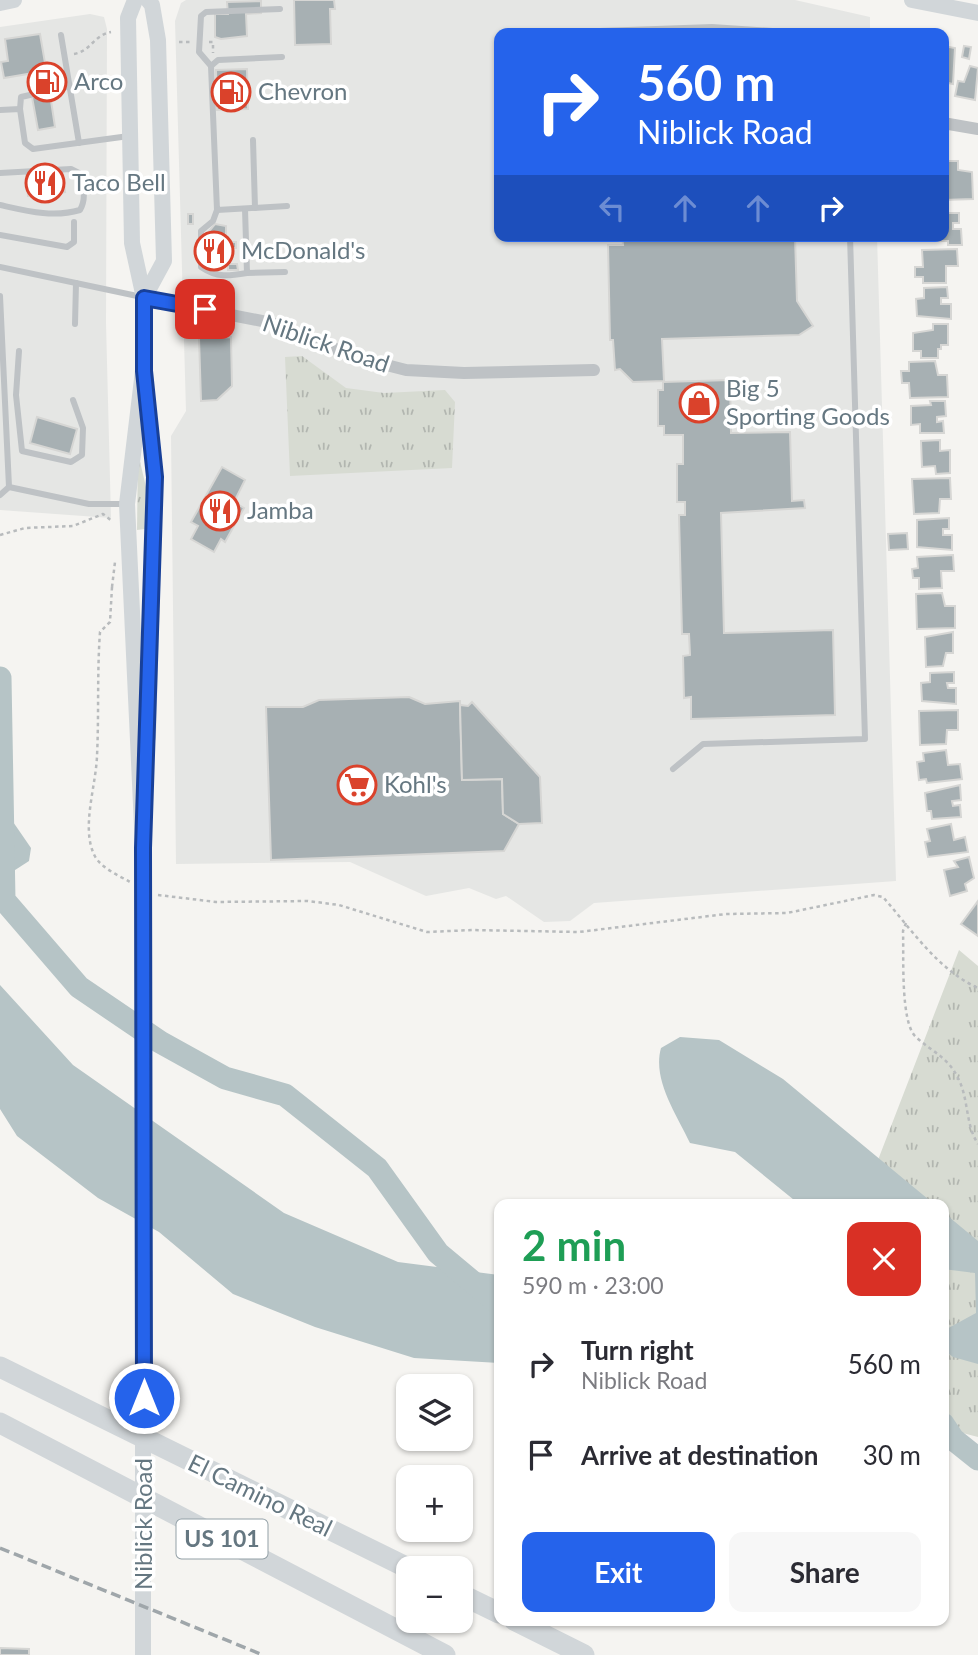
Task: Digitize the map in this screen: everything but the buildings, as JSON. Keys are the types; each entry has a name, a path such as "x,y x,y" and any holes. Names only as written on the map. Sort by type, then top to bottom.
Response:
{"highway":[{"name":"El Camino Real","path":"0,1367 396,1562"},
{"name":"US 101","path":"0,1423 445,1655"},
{"path":"0,1430 97,1473"},
{"path":"473,1600 494,1611"},
{"path":"526,1626 584,1655"}],"main road":[{"path":"0,3 14,0"},
{"name":"Niblick Road","path":"135,0 128,18 132,243 144,298 144,371 155,477 143,848 143,1655"},
{"name":"Niblick Road","path":"144,298 164,261 158,40 152,5 148,0"},
{"path":"912,0 978,13"},
{"name":"Niblick Road","path":"143,848 127,504 144,371"}],"street":[{"path":"949,124 978,130"},
{"name":"Niblick Road","path":"144,298 272,323 355,358 406,370 464,373 594,370"}],"lane":[{"path":"280,9 206,12 201,16 198,52 212,64 217,210 213,221 201,231 201,267 212,274 227,277 247,273 285,272"},
{"path":"684,28 727,28"},
{"path":"61,35 79,143"},
{"path":"212,64 218,60 282,57"},
{"path":"70,86 21,97 20,109 28,148 130,136"},
{"path":"0,110 20,109"},
{"path":"253,140 255,208"},
{"path":"0,173 71,169 79,173 84,189 84,203 80,210 70,213 42,214 0,205"},
{"path":"217,210 287,206"},
{"path":"245,209 247,273"},
{"path":"0,235 67,247 74,242 74,222"},
{"path":"673,769 703,744 865,739 850,242"},
{"path":"0,267 144,298"},
{"path":"75,324 76,283"},
{"path":"0,296 3,430 9,487"},
{"path":"19,351 16,395 22,451 71,462 82,455 83,428 74,400"},
{"path":"9,487 89,503 127,504"},
{"path":"0,495 9,487"}],"path":[{"path":"65,56 84,52 100,34 111,32"},
{"path":"206,41 213,42 212,64"},
{"path":"179,43 193,42"},
{"path":"0,535 24,528 73,526 103,514 113,522"},
{"path":"115,556 110,622 100,632 97,757 89,804 90,837 93,852 99,862 135,884"},
{"path":"113,587 132,590"},
{"path":"155,895 216,902 308,901 339,905 427,932 579,932 726,914 787,913 874,895 883,897 924,947 967,983 978,988"},
{"path":"906,923 903,931 907,1021 914,1036 938,1051 953,1067 964,1090 969,1125 978,1144"}],"shaded area":[{"path":"186,0 795,0 870,17 870,28 494,28 494,242 877,242 896,881 594,903 570,921 544,922 506,896 496,899 469,888 426,896 350,862 176,864 171,436 186,411 175,21 181,3"},
{"path":"90,14 104,17 107,29 106,323 111,518 0,510 0,27"},
{"path":"0,803 31,848 29,861 12,872 0,871"},
{"path":"0,985 73,1065 284,1213 398,1262 494,1274 494,1363 414,1358 315,1327 233,1294 159,1232 98,1198 17,1136 0,1109"},
{"path":"680,1037 719,1040 783,1079 928,1199 793,1199 735,1152 690,1143 663,1085 659,1060 661,1048"},
{"path":"949,1217 978,1241 978,1364 949,1354 949,1328 976,1313 975,1273 949,1270"}],"green space":[{"path":"302,356 346,388 384,393 445,390 455,402 452,468 290,476 285,357"},
{"path":"138,453 146,487 145,529 137,530"},
{"path":"959,950 978,966 978,1437 955,1431 949,1426 949,1199 863,1199"}],"waterway":[{"path":"0,678 4,900 79,987 160,1042 225,1078 285,1095 377,1168 438,1253 494,1300"},
{"path":"949,1433 978,1459"}],"railway":[{"path":"0,1548 263,1655"}],"place":[{"name":"Arco","path":"47,82"},
{"name":"Chevron","path":"231,92"},
{"name":"Taco Bell","path":"45,183"},
{"name":"McDonald's","path":"214,251"},
{"name":"Big 5 Sporting Goods","path":"699,403"},
{"name":"Jamba","path":"220,511"},
{"name":"Kohl's","path":"357,785"}],"route":[{"path":"144,1398 143,848 155,477 144,371 144,298 205,309"}]}
